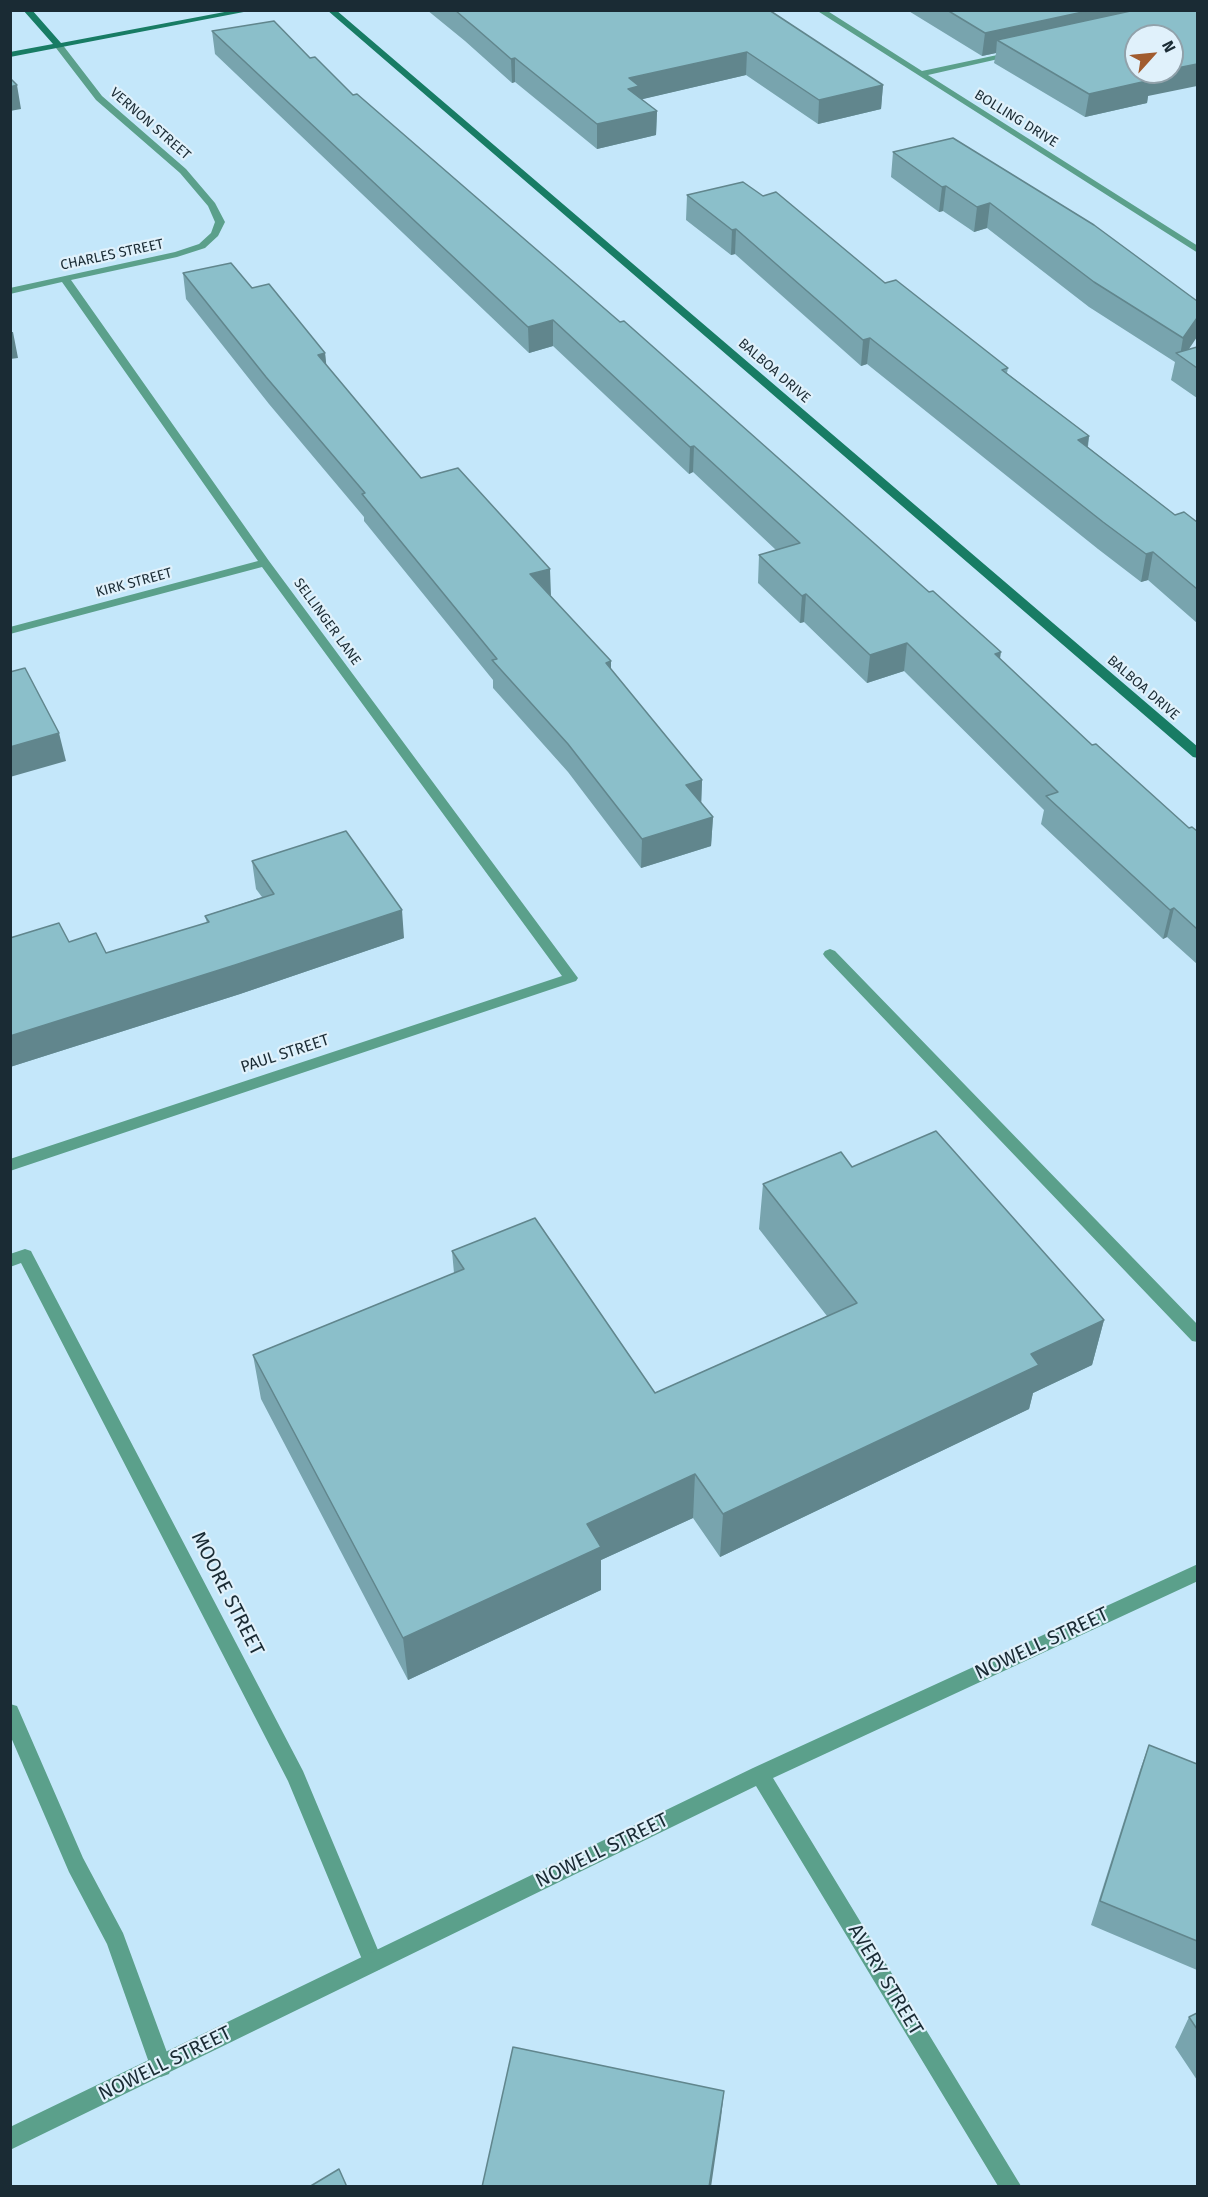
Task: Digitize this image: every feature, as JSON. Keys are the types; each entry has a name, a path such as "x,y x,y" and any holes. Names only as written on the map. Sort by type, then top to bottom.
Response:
{"street":[{"name":"VERNON STREET","path":"27,10 59,46 99,98 183,171 212,205 220,222 215,234"},
{"path":"10,55 250,10"},
{"name":"BALBOA DRIVE","path":"331,10 1197,754"},
{"name":"BOLLING DRIVE","path":"820,10 1197,250"},
{"path":"919,74 1024,51"},
{"name":"CHARLES STREET","path":"10,291 177,254 202,246 215,234"},
{"name":"SELLINGER LANE","path":"65,279 265,563 571,978"},
{"name":"KIRK STREET","path":"10,632 265,563"},
{"path":"830,954 1197,1336"},
{"name":"PAUL STREET","path":"10,1165 571,978"},
{"name":"MOORE STREET","path":"18,1258 296,1777 373,1962"},
{"name":"NOWELL STREET","path":"10,2139 760,1774 1197,1572"},
{"path":"10,1712 76,1865 116,1940 160,2066"},
{"name":"AVERY STREET","path":"760,1774 1010,2187"}],"building":[{"path":"455,10 769,10 883,85 819,100 747,52 629,78 639,86 628,89 657,111 597,124 515,58 511,59"},
{"path":"947,10 1092,10 985,33"},
{"path":"1135,10 1197,10 1197,64 1184,67 1184,24 1124,24 1124,84 1133,84 1089,94 997,40"},
{"path":"274,21 310,58 315,57 353,95 357,94 620,322 624,321 929,592 933,591 1001,652 995,654 1092,745 1096,744 1189,828 1192,827 1197,831 1197,929 1174,908 1170,910 1046,796 1058,792 907,643 870,655 806,594 802,596 759,555 800,543 694,446 690,447 553,320 528,327 212,31"},
{"path":"10,78 17,85 10,87"},
{"path":"953,138 1094,225 1197,301 1197,318 1183,338 1094,282 990,203 977,207 946,186 942,187 893,152"},
{"path":"743,182 763,196 776,192 885,283 896,280 1008,368 1002,370 1089,436 1078,440 1175,515 1184,512 1197,522 1197,589 1153,552 1146,554 1103,522 870,338 863,340 736,229 732,230 687,195"},
{"path":"231,263 252,288 269,284 325,353 318,355 421,478 458,468 550,569 530,574 611,661 606,663 702,780 686,785 713,817 642,839 568,744 492,660 497,659 362,494 365,493 266,377 183,273"},
{"path":"1197,347 1197,368 1176,353"},
{"path":"25,668 59,733 10,747 10,672"},
{"path":"346,831 402,910 10,1036 10,938 59,923 69,942 96,933 106,953 209,922 205,916 274,894 252,861"},
{"path":"936,1131 1104,1320 1031,1354 1039,1365 723,1514 695,1474 587,1524 601,1547 403,1638 253,1355 464,1269 452,1251 535,1218 655,1393 857,1303 763,1184 841,1152 852,1167"},
{"path":"1149,1745 1197,1764 1197,1941 1100,1901"},
{"path":"1197,2013 1197,2029 1189,2017"},
{"path":"513,2047 724,2091 709,2187 482,2187"},
{"path":"339,2169 347,2187 309,2187"}]}
